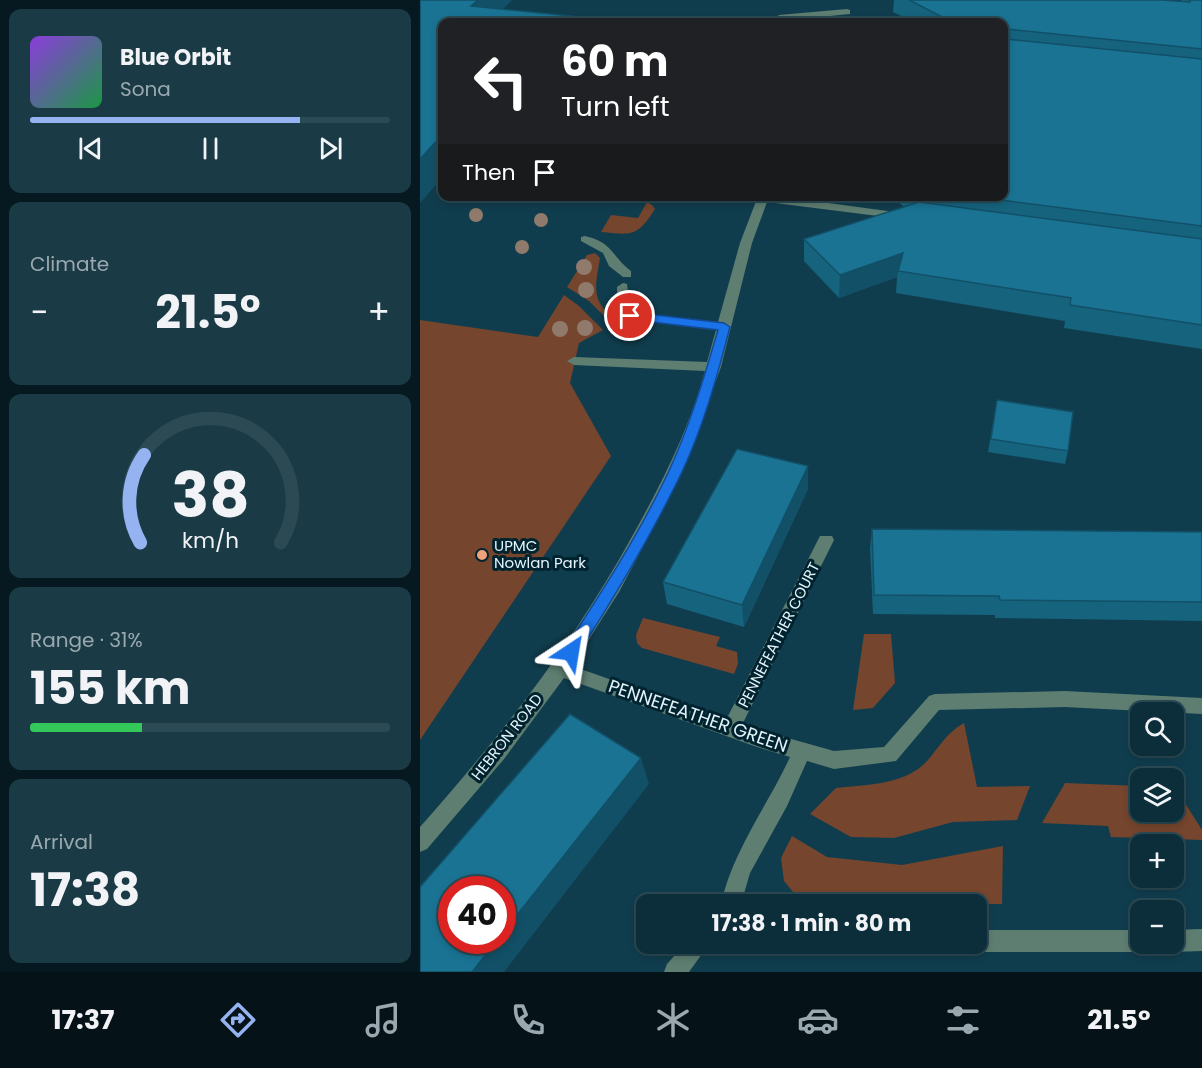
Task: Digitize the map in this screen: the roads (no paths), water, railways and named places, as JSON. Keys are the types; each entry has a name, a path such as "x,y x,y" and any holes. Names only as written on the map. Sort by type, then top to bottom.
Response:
{"street":[{"path":"779,18 849,8 844,18"},
{"name":"HEBRON ROAD","path":"420,842 497,753 560,669 613,587 675,473 714,367 746,243 762,201"},
{"path":"793,201 911,217"},
{"path":"585,239 608,250 613,256 613,263 625,281 623,299 630,316 724,327"},
{"path":"574,361 714,367"},
{"name":"PENNEFEATHER COURT","path":"731,729 826,540"},
{"name":"PENNEFEATHER GREEN","path":"560,669 731,729 834,760 888,755 935,702 1065,699 1202,706"},
{"name":"PENNEFEATHER GREEN","path":"733,894 741,868 780,800 802,751"},
{"path":"1184,941 1202,940"},
{"path":"987,941 1130,941"},
{"path":"675,972 690,954"}],"place":[{"name":"UPMC Nowlan Park","path":"482,555"}]}
